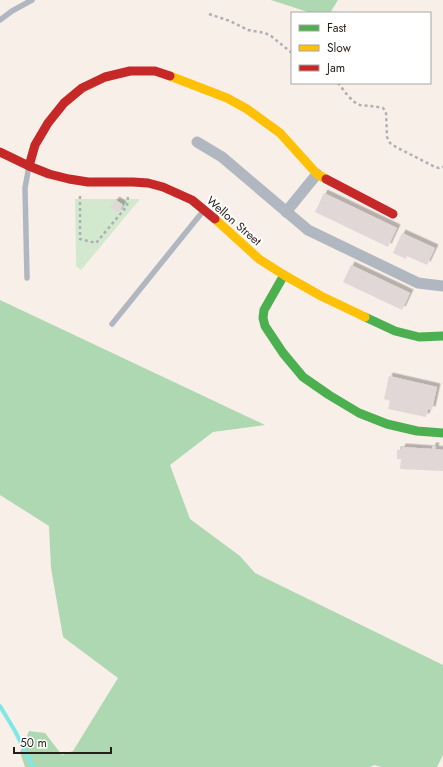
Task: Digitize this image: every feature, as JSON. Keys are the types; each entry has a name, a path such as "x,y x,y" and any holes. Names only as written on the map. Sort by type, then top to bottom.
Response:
{"street":[{"path":"29,166 35,145 48,123 64,103 82,88 105,77 130,71 155,71 219,95 247,109 280,133 317,174 393,214"},
{"path":"197,142 222,157 308,230 418,283 443,286"},
{"name":"Wellon Street","path":"0,152 49,174 69,179 88,182 148,183 180,194 192,200 259,258 284,275 321,296 395,331 419,336 443,336"},
{"path":"286,212 317,174"},
{"path":"284,275 264,310 263,318 266,326 283,353 303,377 359,413 387,424 416,431 443,433"}],"lane":[{"path":"0,20 12,11 32,0"},
{"path":"27,278 25,188 29,166"},
{"path":"112,324 204,210"}],"path":[{"path":"208,14 230,21 248,30 265,33 291,52"},
{"path":"339,84 354,102 359,105 383,108 386,112 387,137 390,143 396,148 434,167 439,168 443,166"},
{"path":"80,196 80,239 96,243 127,206 128,197"}],"green space":[{"path":"271,0 338,0 331,12 308,12"},
{"path":"75,199 140,199 81,270 76,266"},
{"path":"0,300 265,425 213,432 170,465 190,519 240,556 255,573 443,665 443,755 437,767 382,767 374,765 370,767 25,767 20,752 29,731 45,733 62,755 73,751 118,678 63,637 51,568 49,526 0,495"}],"building":[{"path":"324,193 397,228 388,247 315,212"},
{"path":"116,200 123,205 118,213 110,207"},
{"path":"402,233 435,248 427,265 407,256 406,259 393,253"},
{"path":"351,265 410,293 402,310 343,282"},
{"path":"389,376 437,387 432,410 428,409 426,417 388,409 390,401 384,399"},
{"path":"432,446 436,446 435,449 443,450 443,471 400,469 401,459 397,459 397,450 401,450 402,447 432,449"}],"waterway":[{"path":"0,706 15,731 33,767"}],"traffic: fast":[{"path":"284,275 264,310 263,318 265,326 283,353 303,377 359,413 387,424 417,431 443,433"},
{"path":"365,317 395,331 419,337 443,336"}],"traffic: slow":[{"path":"170,76 227,98 247,109 280,133 317,174 326,179"},
{"path":"215,219 259,259 321,296 365,317"}],"traffic: jam":[{"path":"29,166 35,145 48,123 64,103 82,88 105,77 130,71 155,71 170,76"},
{"path":"0,152 49,174 69,179 88,182 148,183 163,187 192,200 215,219"},
{"path":"326,179 393,214"}]}
